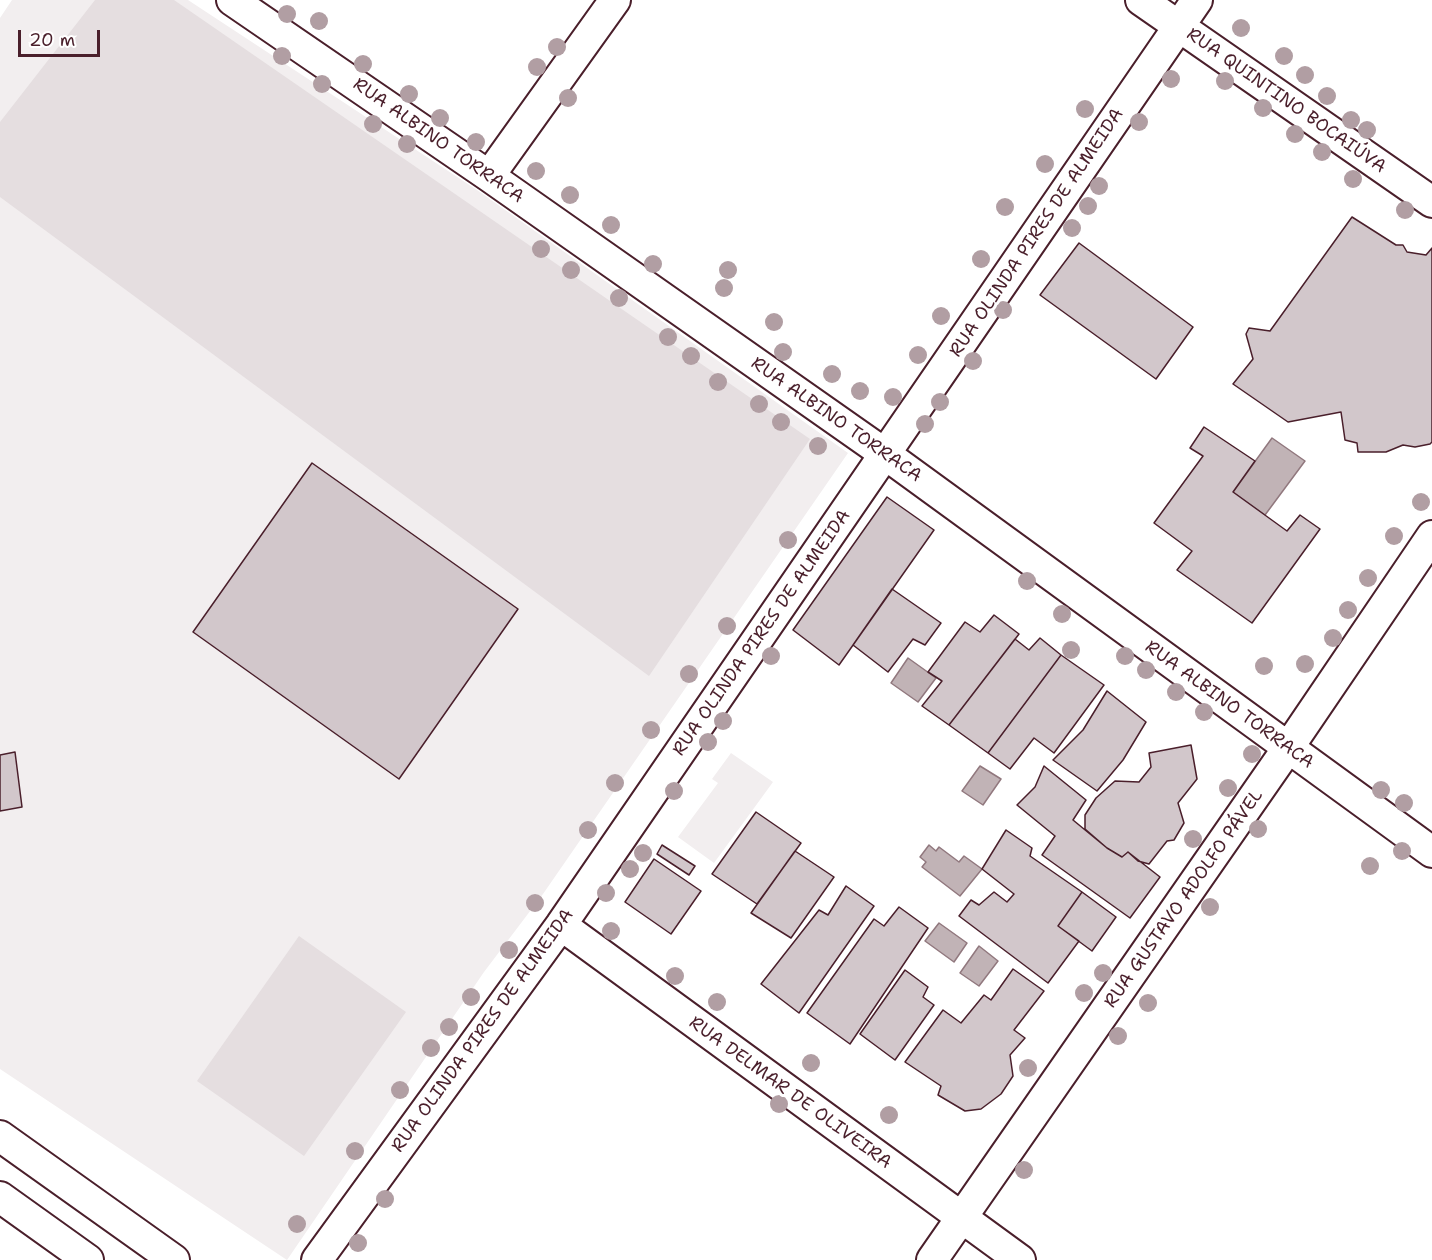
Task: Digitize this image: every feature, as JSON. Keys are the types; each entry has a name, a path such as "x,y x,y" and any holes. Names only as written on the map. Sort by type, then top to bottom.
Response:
{"street":[{"name":"RUA ALBINO TORRACA","path":"232,0 489,176 885,454 1432,852"},
{"path":"489,176 615,0"},
{"name":"RUA QUINTINO BOCAIÚVA","path":"1141,0 1432,202"},
{"name":"RUA OLINDA PIRES DE ALMEIDA","path":"317,1260 561,925 1197,0"},
{"name":"RUA GUSTAVO ADOLFO PÁVEL","path":"932,1260 1288,748 1432,536"},
{"name":"RUA DELMAR DE OLIVEIRA","path":"561,925 1020,1260"},
{"path":"0,1136 174,1260"},
{"path":"0,1197 88,1260"}],"shaded area":[{"path":"12,0 188,0 477,190 848,453 543,894 484,972 287,1260 0,1069 0,18"},
{"path":"95,0 174,0 810,439 649,676 0,197 0,122"},
{"path":"1272,438 1305,461 1265,515 1233,492"},
{"path":"908,658 936,678 918,702 891,683"},
{"path":"731,753 773,782 714,863 678,837 718,783 712,779"},
{"path":"980,766 1001,779 983,805 962,791"},
{"path":"929,845 936,851 939,847 959,862 964,856 982,869 960,896 922,867 926,862 920,857"},
{"path":"939,923 967,943 954,962 925,941"},
{"path":"299,936 406,1012 304,1156 197,1081"},
{"path":"979,946 998,961 979,986 960,973"}],"building":[{"path":"1352,217 1396,245 1403,245 1407,252 1426,255 1432,248 1432,442 1430,444 1415,447 1403,445 1386,452 1358,452 1357,443 1345,440 1341,412 1288,422 1233,384 1253,359 1246,334 1249,328 1270,331"},
{"path":"1079,243 1193,327 1156,379 1040,295"},
{"path":"1204,427 1255,461 1233,492 1287,531 1300,515 1320,529 1252,623 1177,570 1192,551 1154,523 1203,456 1190,448"},
{"path":"312,463 518,609 399,779 193,632"},
{"path":"887,497 934,530 839,665 793,630"},
{"path":"892,589 941,623 925,645 913,639 888,672 853,645"},
{"path":"994,615 1019,634 949,725 922,706 942,681 928,672 965,622 980,632"},
{"path":"1040,638 1061,655 988,753 949,725 1015,639 1029,650"},
{"path":"1061,655 1104,685 1054,753 1034,738 1010,769 988,753"},
{"path":"1107,691 1146,722 1123,760 1097,791 1053,760 1083,730"},
{"path":"1191,745 1197,779 1178,803 1184,823 1174,840 1167,841 1149,864 1138,861 1128,852 1122,857 1107,848 1085,829 1085,815 1096,798 1115,781 1139,782 1151,767 1149,753"},
{"path":"15,752 22,807 0,811 0,755"},
{"path":"1044,766 1086,800 1073,820 1107,848 1122,857 1128,852 1160,877 1130,918 1042,855 1055,836 1017,805 1035,787"},
{"path":"756,812 801,843 757,904 712,874"},
{"path":"1006,830 1032,848 1030,856 1082,892 1058,926 1079,941 1048,983 959,916 971,900 979,905 994,892 1007,902 1014,894 982,869"},
{"path":"662,845 695,866 689,875 657,854"},
{"path":"795,851 834,877 791,938 751,913"},
{"path":"654,859 701,891 671,934 625,902"},
{"path":"846,886 874,906 799,1013 761,984 819,910 828,915"},
{"path":"1082,892 1116,917 1092,951 1058,926"},
{"path":"899,907 928,928 850,1044 807,1013 874,919 884,926"},
{"path":"1013,969 1044,991 1014,1030 1025,1038 1010,1055 1013,1076 1001,1094 981,1109 965,1111 938,1095 941,1086 905,1062 943,1010 961,1023 984,995 991,1000"},
{"path":"905,970 928,987 923,997 934,1005 895,1060 860,1034"}]}
